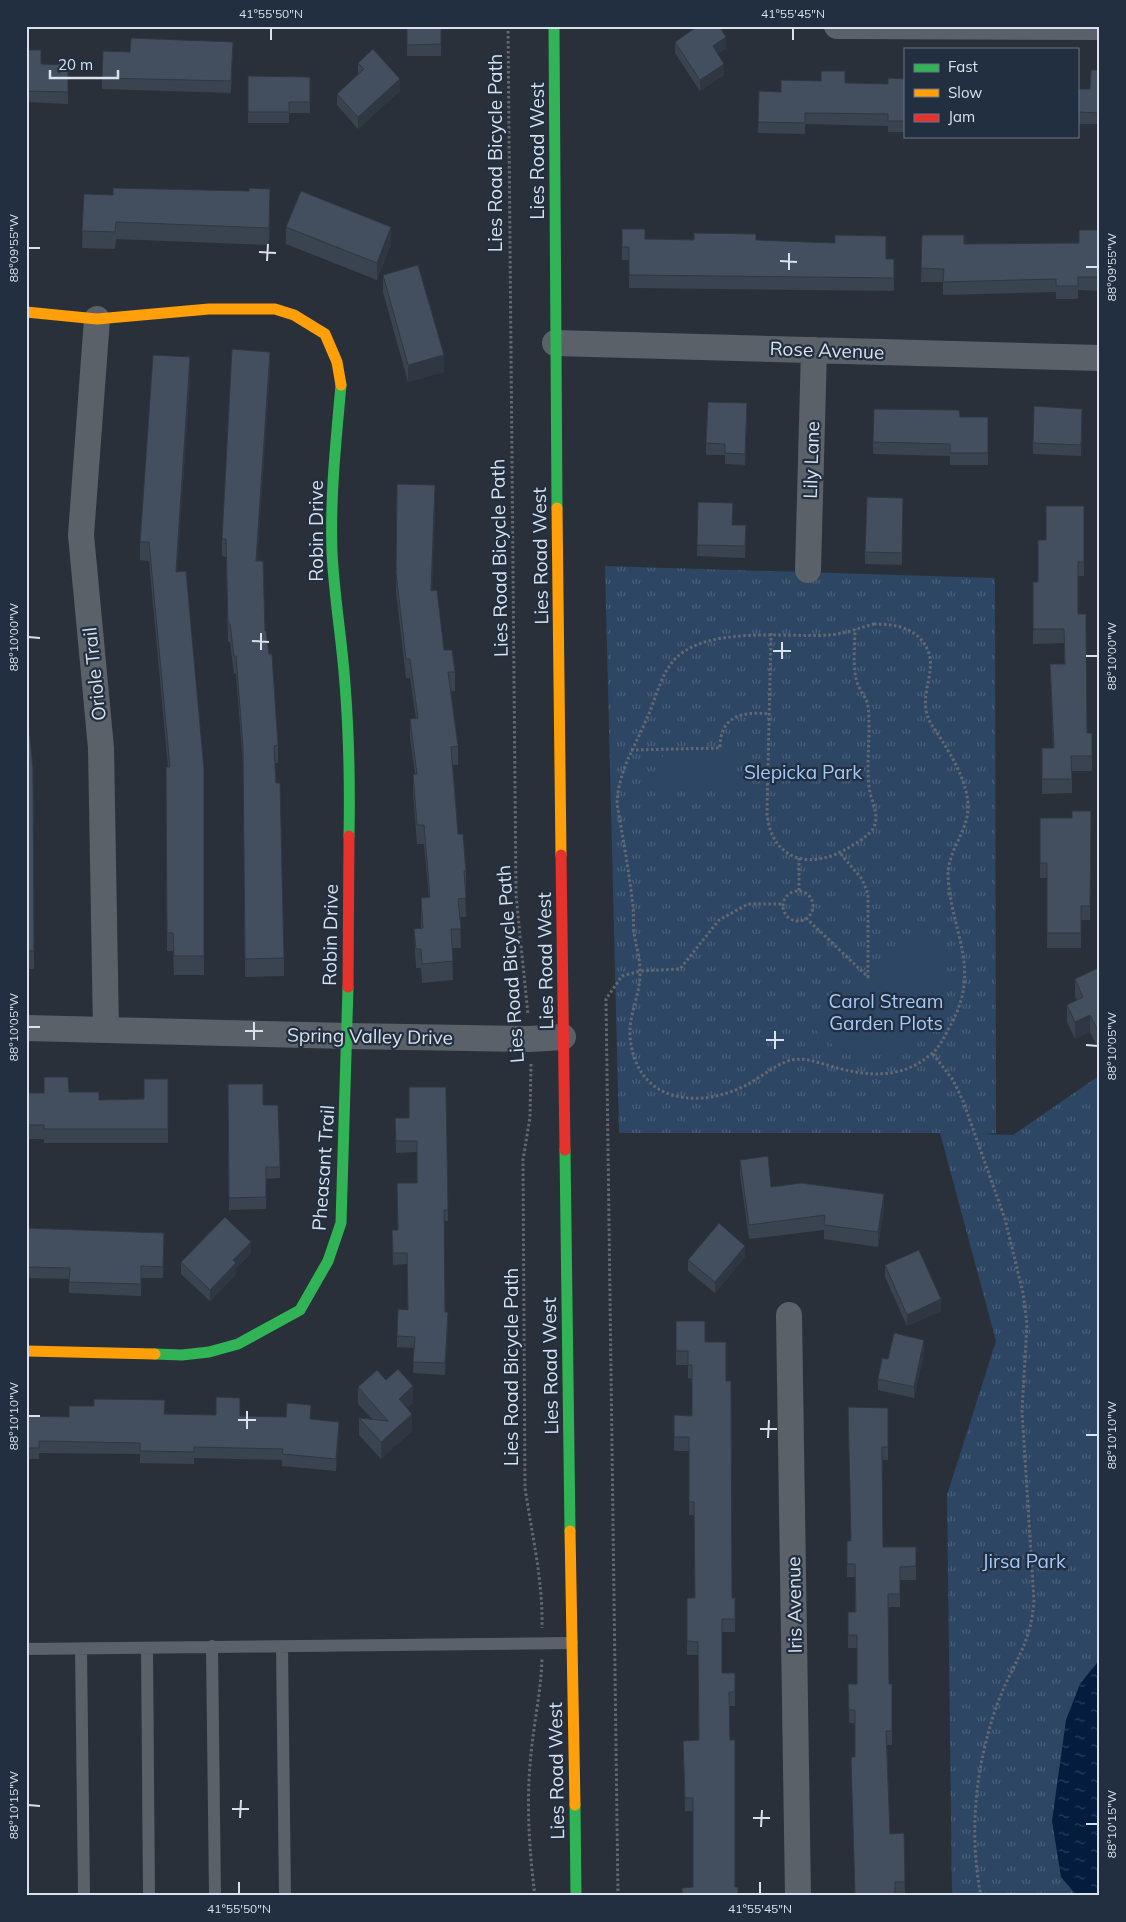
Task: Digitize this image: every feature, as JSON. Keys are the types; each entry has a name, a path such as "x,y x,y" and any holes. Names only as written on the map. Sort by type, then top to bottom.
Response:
{"street":[{"name":"Lies Road West","path":"554,26 555,343 563,1037 576,1896"},
{"path":"837,26 1100,27"},
{"name":"Robin Drive","path":"26,312 97,319 209,309 275,309 294,315 324,334 337,362 340,385 332,488 332,550 350,754 348,1036"},
{"name":"Oriole Trail","path":"97,319 81,535 101,748 106,1030"},
{"name":"Rose Avenue","path":"555,343 1100,358"},
{"name":"Lily Lane","path":"808,570 814,350"},
{"name":"Spring Valley Drive","path":"26,1028 348,1036 563,1037"},
{"name":"Pheasant Trail","path":"26,1350 182,1354 209,1352 250,1339 300,1310 328,1261 341,1223 348,1036"},
{"name":"Iris Avenue","path":"789,1315 798,1896"}],"lane":[{"path":"26,1649 572,1643"},
{"path":"212,1646 214,1896"},
{"path":"282,1647 285,1896"},
{"path":"81,1648 84,1896"},
{"path":"147,1648 149,1896"}],"path":[{"name":"Lies Road Bicycle Path","path":"508,26 516,895 530,1038 530,1117 523,1160 526,1488 530,1527 538,1560 542,1609 541,1680 530,1755 528,1818 535,1896"},
{"path":"874,624 903,627 923,642 930,656 931,669 925,698 929,723 959,770 968,805 967,820 948,871 952,904 966,973 965,992 960,1009 933,1053 911,1067 888,1074 872,1076 813,1060 791,1059 740,1088 721,1095 687,1100 670,1096 646,1079 636,1064 632,1051 630,1020 640,971 617,804 617,787 647,719 664,674 675,659 692,648 717,640 771,634 841,634 855,629 874,624"},
{"path":"771,634 768,831 777,842 799,858 814,861 840,853 868,834 874,827 876,810 868,785 868,704 858,684 855,672 855,629"},
{"path":"632,750 720,748 720,739 724,728 739,714 750,712 769,714"},
{"path":"806,918 868,977 868,894 862,879 840,853"},
{"path":"799,858 799,891"},
{"path":"799,891 811,900 812,910 806,918 792,920 785,914 783,904 787,896 799,891"},
{"path":"618,1896 606,1000 622,976 640,971 680,969 719,920 748,904 783,904"},
{"path":"933,1053 953,1080 963,1101 1005,1220 1023,1293 1027,1324 1022,1411 1034,1601 1029,1636 1001,1695 988,1729 980,1766 976,1852 981,1896"}],"green space":[{"name":"Slepicka Park","path":"605,566 995,578 996,1133 980,1134 1013,1135 1100,1075 1100,1896 952,1896 947,1495 996,1341 940,1133 619,1133"},
{"path":"663,753 737,754 737,790 662,789"},
{"name":"Carol Stream Garden Plots","path":"925,926 941,953 942,996 926,1028 901,1048 868,1055 841,1052 812,1027"}],"water":[{"path":"1100,1659 1100,1896 1077,1896 1061,1877 1052,1821 1066,1720 1080,1684"}],"building":[{"path":"407,26 441,26 441,44 407,45"},
{"path":"698,26 719,26 726,37 713,46 724,64 700,80 675,42"},
{"path":"131,38 233,42 231,81 102,78 103,51 130,52"},
{"path":"373,49 400,79 358,117 337,94 364,69 358,63"},
{"path":"26,50 41,50 41,64 68,65 68,92 26,91"},
{"path":"1091,70 1100,70 1100,113 1078,112 1078,89 1090,89"},
{"path":"821,71 845,71 845,83 888,84 888,78 904,79 904,121 888,121 888,114 805,113 805,123 758,122 759,91 781,92 781,80 821,81"},
{"path":"248,76 310,77 310,102 289,102 289,112 248,112"},
{"path":"113,188 249,191 249,188 270,189 269,228 116,222 115,232 82,231 84,194 113,195"},
{"path":"301,191 391,227 377,263 286,227"},
{"path":"622,229 645,229 645,239 694,240 694,233 756,234 756,240 835,243 835,235 886,236 886,259 894,259 894,278 629,275 629,247 622,247"},
{"path":"1079,230 1100,230 1100,277 1078,277 1078,286 1056,286 1056,279 943,282 944,269 921,268 922,235 964,235 964,244 1079,243"},
{"path":"418,265 444,355 408,365 383,275"},
{"path":"232,349 270,352 256,561 263,561 265,631 269,654 272,654 278,745 274,746 276,783 280,783 284,958 245,959 243,748 236,656 234,656 230,624 228,624 226,539 222,539"},
{"path":"153,355 190,357 176,572 186,571 204,769 204,956 174,956 173,933 167,933 166,767 170,767 149,542 140,542"},
{"path":"708,402 747,403 745,454 725,453 725,444 706,443"},
{"path":"1034,406 1082,409 1081,445 1033,443"},
{"path":"874,409 959,410 960,417 988,417 988,453 950,453 950,444 873,442"},
{"path":"397,484 435,485 431,591 437,590 444,650 452,650 455,672 448,672 458,746 451,747 458,834 463,834 466,871 464,871 466,898 458,899 461,929 451,929 453,961 422,964 421,949 416,949 414,929 423,928 421,898 430,897 424,825 417,825 413,774 417,774 410,719 418,718 410,659 406,659 396,573"},
{"path":"867,497 903,498 902,553 865,552"},
{"path":"698,502 733,503 732,525 746,525 745,546 697,545"},
{"path":"1046,506 1084,506 1084,562 1078,562 1078,614 1086,614 1087,733 1092,733 1092,756 1071,756 1072,779 1042,779 1042,748 1054,748 1050,664 1065,664 1064,629 1033,629 1033,582 1038,582 1038,540 1046,540"},
{"path":"26,698 33,768 34,951 26,951"},
{"path":"1072,811 1091,811 1090,906 1081,906 1081,933 1047,933 1047,863 1040,863 1040,818 1072,818"},
{"path":"1100,967 1100,1028 1097,1029 1090,1015 1075,1022 1067,1005 1083,997 1075,979"},
{"path":"44,1077 68,1077 69,1092 99,1092 99,1100 144,1099 144,1079 168,1079 168,1129 44,1129 44,1125 26,1125 26,1093 44,1093"},
{"path":"228,1084 263,1084 263,1105 278,1105 280,1167 266,1167 266,1197 229,1198"},
{"path":"409,1087 446,1087 448,1210 444,1210 445,1312 448,1312 445,1363 413,1362 415,1337 397,1336 398,1309 408,1310 407,1253 393,1253 392,1230 398,1230 397,1183 417,1183 417,1141 396,1141 395,1118 409,1118"},
{"path":"768,1156 771,1187 801,1183 884,1194 878,1232 824,1225 825,1215 749,1225 740,1160"},
{"path":"225,1217 251,1242 233,1260 236,1263 210,1290 181,1262"},
{"path":"719,1223 745,1246 715,1282 688,1260"},
{"path":"26,1228 164,1233 163,1267 141,1266 141,1284 69,1282 70,1268 26,1267"},
{"path":"919,1250 941,1299 907,1315 885,1265"},
{"path":"676,1321 705,1321 705,1342 726,1342 726,1381 731,1381 732,1598 735,1598 735,1619 722,1619 722,1673 735,1673 735,1692 729,1692 730,1740 735,1740 735,1887 738,1887 738,1896 682,1896 682,1888 693,1887 693,1798 685,1798 683,1741 699,1740 698,1642 687,1641 687,1598 695,1598 694,1502 689,1502 689,1437 674,1437 674,1415 692,1416 692,1365 688,1365 688,1351 676,1351"},
{"path":"894,1333 924,1340 914,1387 878,1379 882,1358 888,1359"},
{"path":"398,1369 413,1386 399,1399 412,1414 381,1442 359,1418 388,1421 358,1387 377,1370 386,1380"},
{"path":"216,1397 240,1398 240,1416 286,1417 287,1403 311,1405 310,1419 339,1422 336,1459 282,1454 283,1449 194,1447 194,1452 140,1451 140,1443 39,1441 39,1448 26,1448 26,1416 69,1417 69,1406 94,1406 94,1399 165,1400 164,1414 216,1415"},
{"path":"848,1407 888,1408 888,1447 882,1447 883,1547 916,1547 916,1566 900,1567 900,1594 888,1594 889,1684 892,1684 892,1731 886,1731 890,1834 904,1833 905,1882 895,1882 895,1896 855,1896 851,1757 855,1757 855,1710 849,1710 848,1684 857,1684 857,1635 848,1635 848,1612 856,1612 855,1564 847,1564 847,1541 851,1541"}],"traffic: fast":[{"path":"554,26 557,508"},
{"path":"341,385 334,468 332,552 344,668 349,779 349,836"},
{"path":"155,1354 182,1355 209,1352 238,1344 300,1310 328,1261 341,1223 348,987"},
{"path":"565,1150 570,1531"},
{"path":"575,1805 576,1896"}],"traffic: slow":[{"path":"26,312 97,319 209,309 275,309 294,315 325,334 337,362 341,385"},
{"path":"557,508 561,855"},
{"path":"26,1351 155,1354"},
{"path":"570,1531 575,1805"}],"traffic: jam":[{"path":"348,987 349,836"},
{"path":"561,855 565,1150"}],"park label":[{"name":"Jirsa Park","path":"1024,1561"}]}
